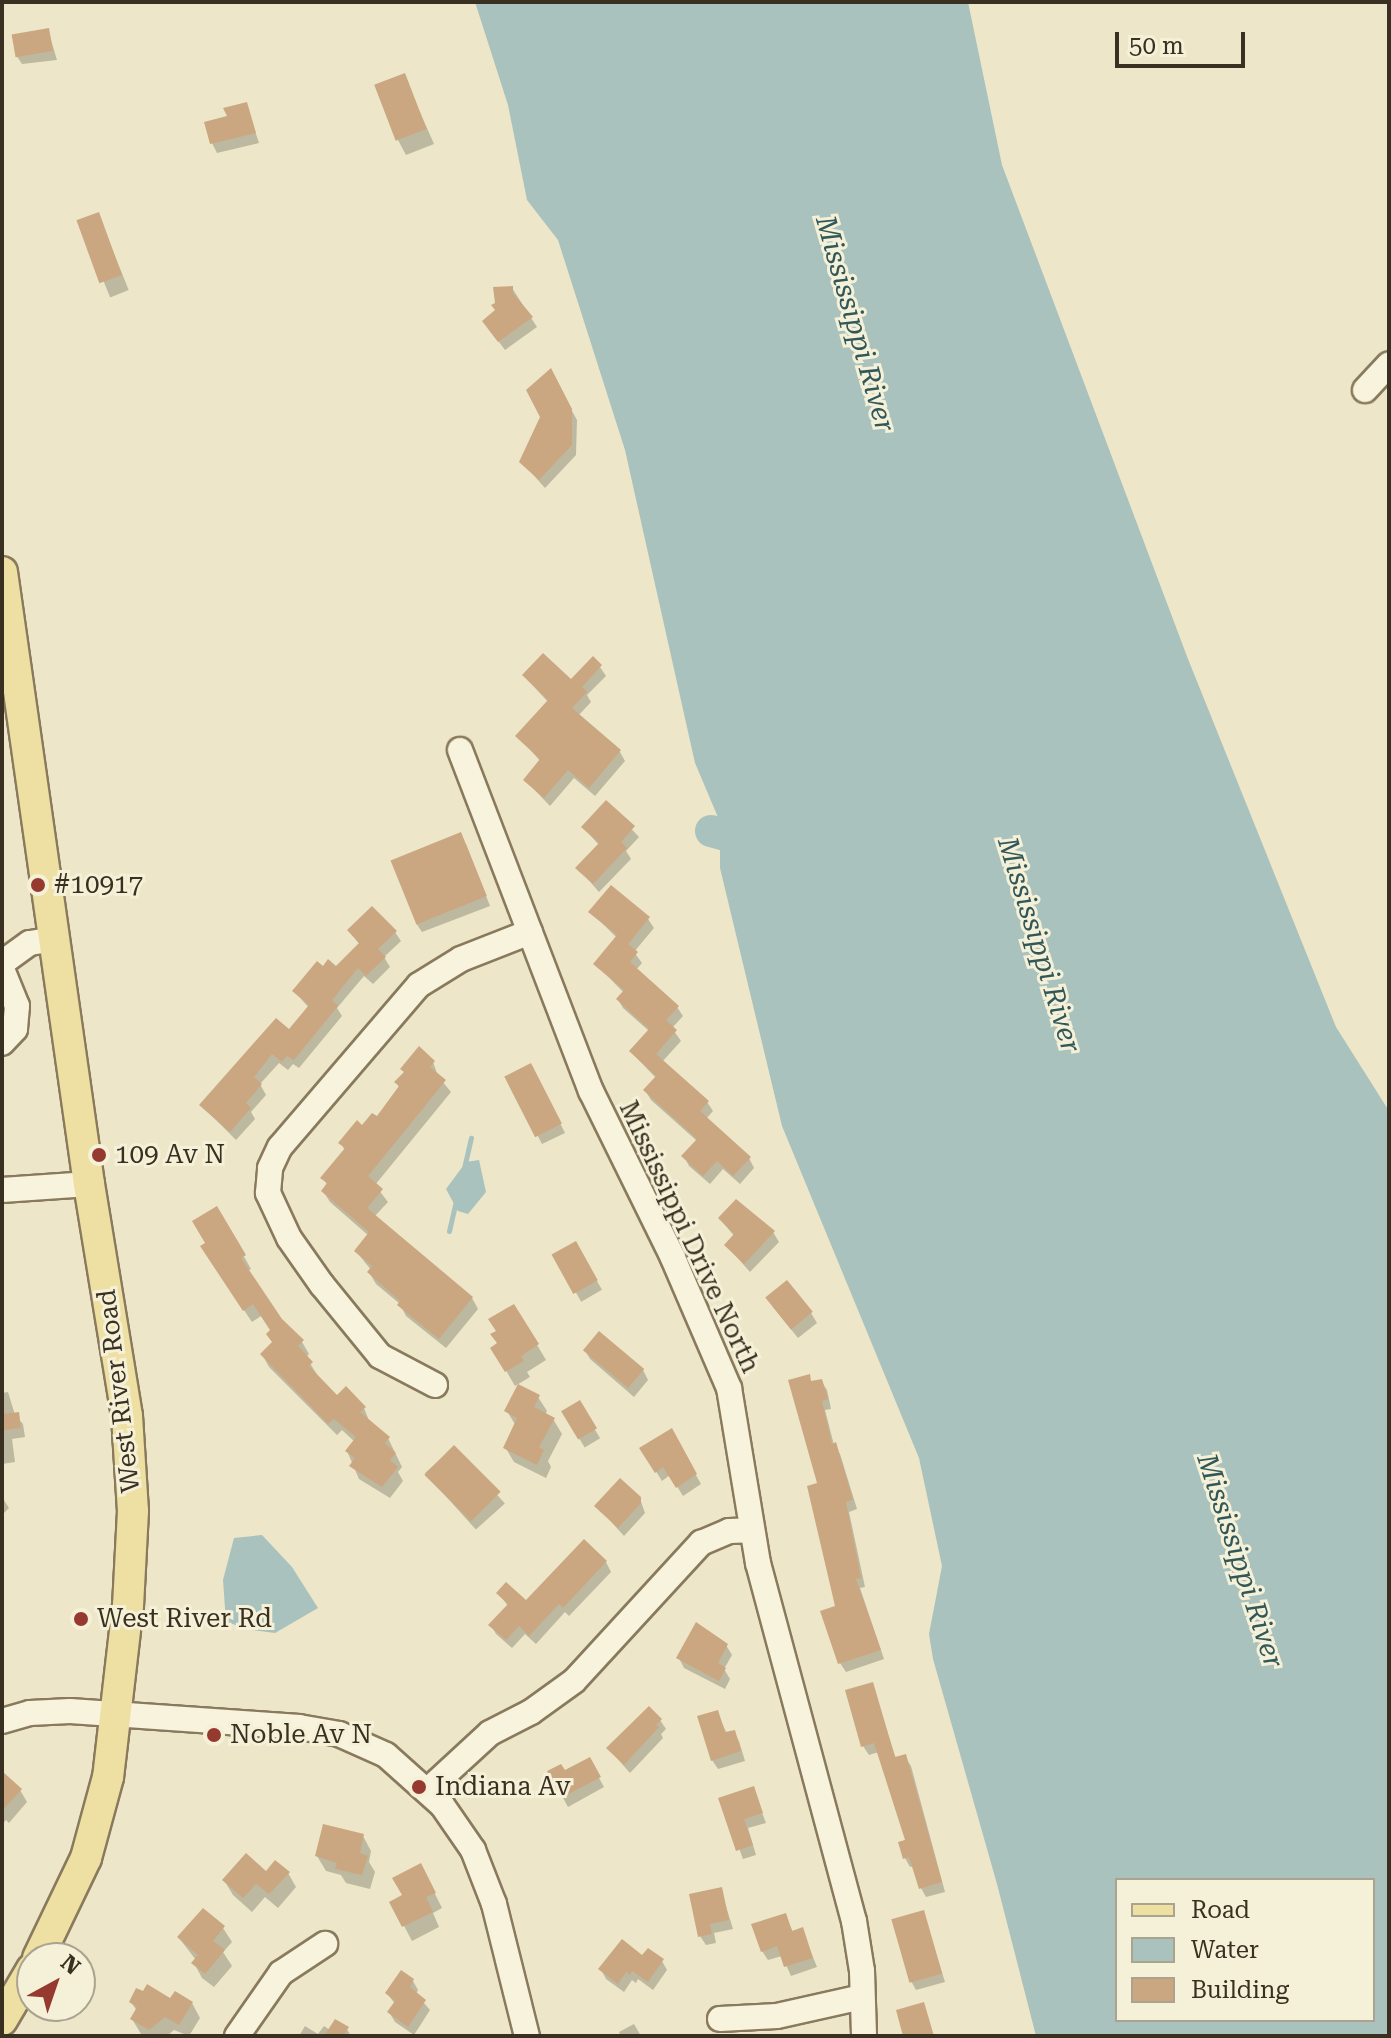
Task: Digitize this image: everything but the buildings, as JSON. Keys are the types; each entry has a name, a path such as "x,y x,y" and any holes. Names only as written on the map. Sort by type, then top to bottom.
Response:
{"main road":[{"name":"West River Road","path":"2,572 131,1460 131,1558 118,1715 108,1777 86,1858 46,1942"},
{"path":"2,2020 16,1996"}],"street":[{"path":"1365,390 1389,364"},
{"name":"Mississippi Drive North","path":"460,750 591,1091 673,1258 729,1388 758,1563 854,1921 864,2036"},
{"path":"435,1385 380,1356 322,1285 289,1238 268,1193 270,1168 280,1147 419,985 461,959 530,932"},
{"path":"2,1043 15,1029 17,1006 2,966 30,943 56,939"},
{"path":"2,1190 89,1184"},
{"path":"428,1790 490,1733 531,1712 574,1681 701,1543 729,1531 752,1530"},
{"path":"2,1721 49,1711 299,1727 339,1734 386,1755 428,1790 455,1820 482,1869 494,1904 527,2036"},
{"path":"237,2036 281,1973 325,1944"},
{"path":"720,2019 777,2016 862,1997"}],"water":[{"name":"Mississippi River","path":"475,2 968,2 1002,165 1188,659 1336,1027 1389,1111 1389,2036 1036,2036 997,1884 933,1659 929,1634 942,1566 919,1458 782,1126 720,868 720,822 695,763 625,450 558,240 527,200 508,105"},
{"path":"479,1160 486,1192 468,1214 458,1211 446,1189 466,1162"},
{"path":"262,1535 292,1567 318,1608 275,1633 226,1622 223,1580 234,1538"}],"waterway":[{"path":"711,831 762,845"},
{"path":"464,1168 471,1138"},
{"path":"449,1231 456,1201"}],"place":[{"name":"#10917","path":"38,885"},
{"name":"109 Av N","path":"99,1155"},
{"name":"West River Rd","path":"81,1619"},
{"name":"Noble Av N","path":"214,1735"},
{"name":"Indiana Av","path":"419,1787"}]}
